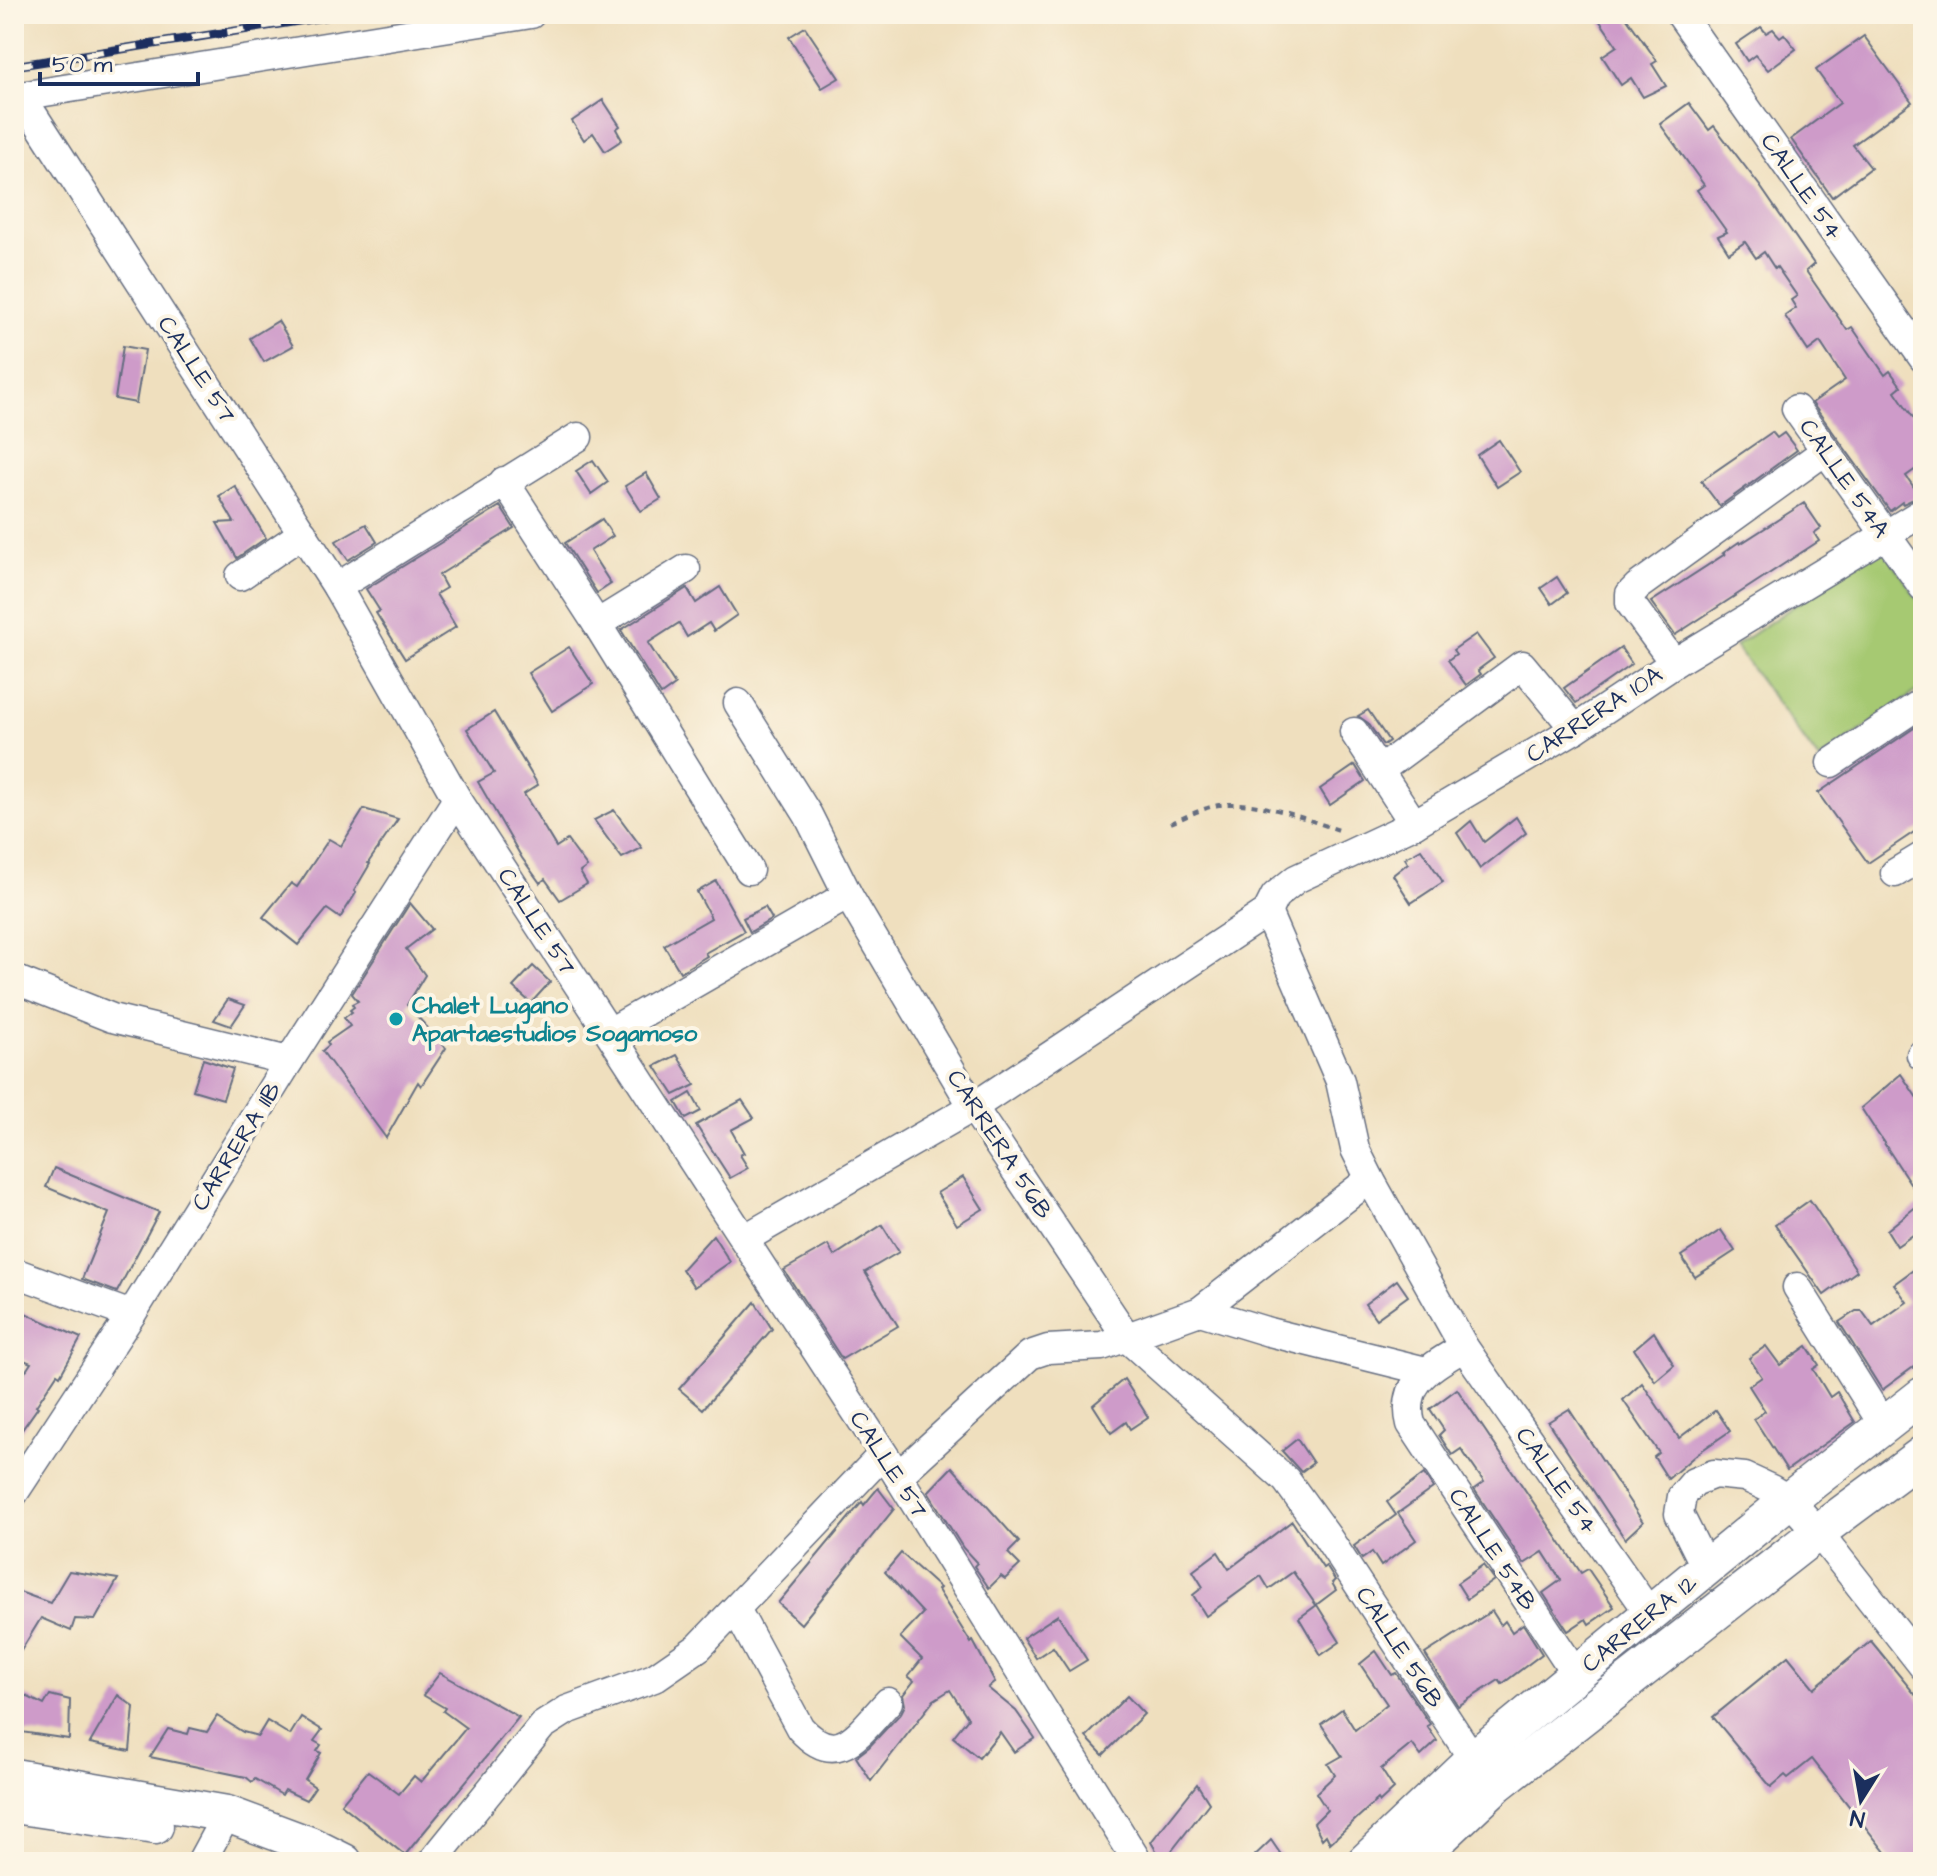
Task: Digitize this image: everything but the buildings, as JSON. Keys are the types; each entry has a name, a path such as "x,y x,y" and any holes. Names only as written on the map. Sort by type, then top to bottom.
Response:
{"main road":[{"name":"CARRERA 12","path":"1365,1862 1473,1759 1789,1500 1923,1395"},
{"name":"CARRERA 12","path":"1414,1862 1497,1784 1818,1532 1923,1454"},
{"path":"14,1777 215,1837 286,1862"},
{"path":"14,1805 215,1837 310,1845 344,1862"}],"street":[{"path":"17,97 531,14"},
{"name":"CALLE 54","path":"1680,14 1923,358"},
{"name":"CALLE 57","path":"17,97 303,533 457,799 890,1465 1138,1862"},
{"name":"CALLE 54A","path":"1796,409 1923,587"},
{"path":"337,587 578,437"},
{"path":"1674,663 1630,603 1630,594 1825,451"},
{"path":"504,481 597,624 749,870"},
{"name":"CARRERA 10A","path":"744,1239 973,1107 1267,912 1275,896 1296,879 1414,824 1575,729 1674,663 1923,512"},
{"path":"240,576 303,533"},
{"path":"597,624 686,569"},
{"path":"1380,770 1522,665 1575,729"},
{"path":"1831,763 1923,702"},
{"name":"CARRERA 56B","path":"738,703 808,815 848,895 973,1107 1128,1339 1286,1480 1326,1535"},
{"path":"1354,732 1414,824"},
{"name":"CARRERA 11B","path":"17,1482 131,1315 457,799"},
{"path":"1895,873 1923,856"},
{"path":"610,1032 848,895"},
{"name":"CALLE 54","path":"1267,912 1340,1081 1355,1149 1370,1179 1464,1347 1650,1614"},
{"path":"14,979 112,1018 289,1061"},
{"path":"432,1862 542,1726 553,1717 654,1678 699,1647 890,1465 1030,1355 1048,1349 1102,1346 1200,1311 1370,1179"},
{"path":"14,1272 131,1315"},
{"path":"1797,1287 1884,1426"},
{"path":"1200,1311 1269,1332 1426,1371 1464,1347"},
{"name":"CALLE 54B","path":"1426,1371 1412,1389 1407,1408 1411,1424 1576,1674"},
{"path":"1706,1568 1679,1514 1682,1496 1694,1482 1714,1474 1745,1477 1789,1500 1818,1532 1923,1666"},
{"name":"CALLE 56B","path":"1326,1535 1473,1759"},
{"path":"736,1609 800,1728 812,1742 837,1748 851,1742 888,1702"}],"path":[{"path":"1171,823 1216,806 1235,804 1281,812 1347,832"}],"green space":[{"path":"1882,546 1923,607 1923,687 1819,760 1735,646"}],"railway":[{"path":"14,66 343,14"}],"place":[{"name":"Chalet Lugano Apartaestudios Sogamoso","path":"396,1019"}]}
